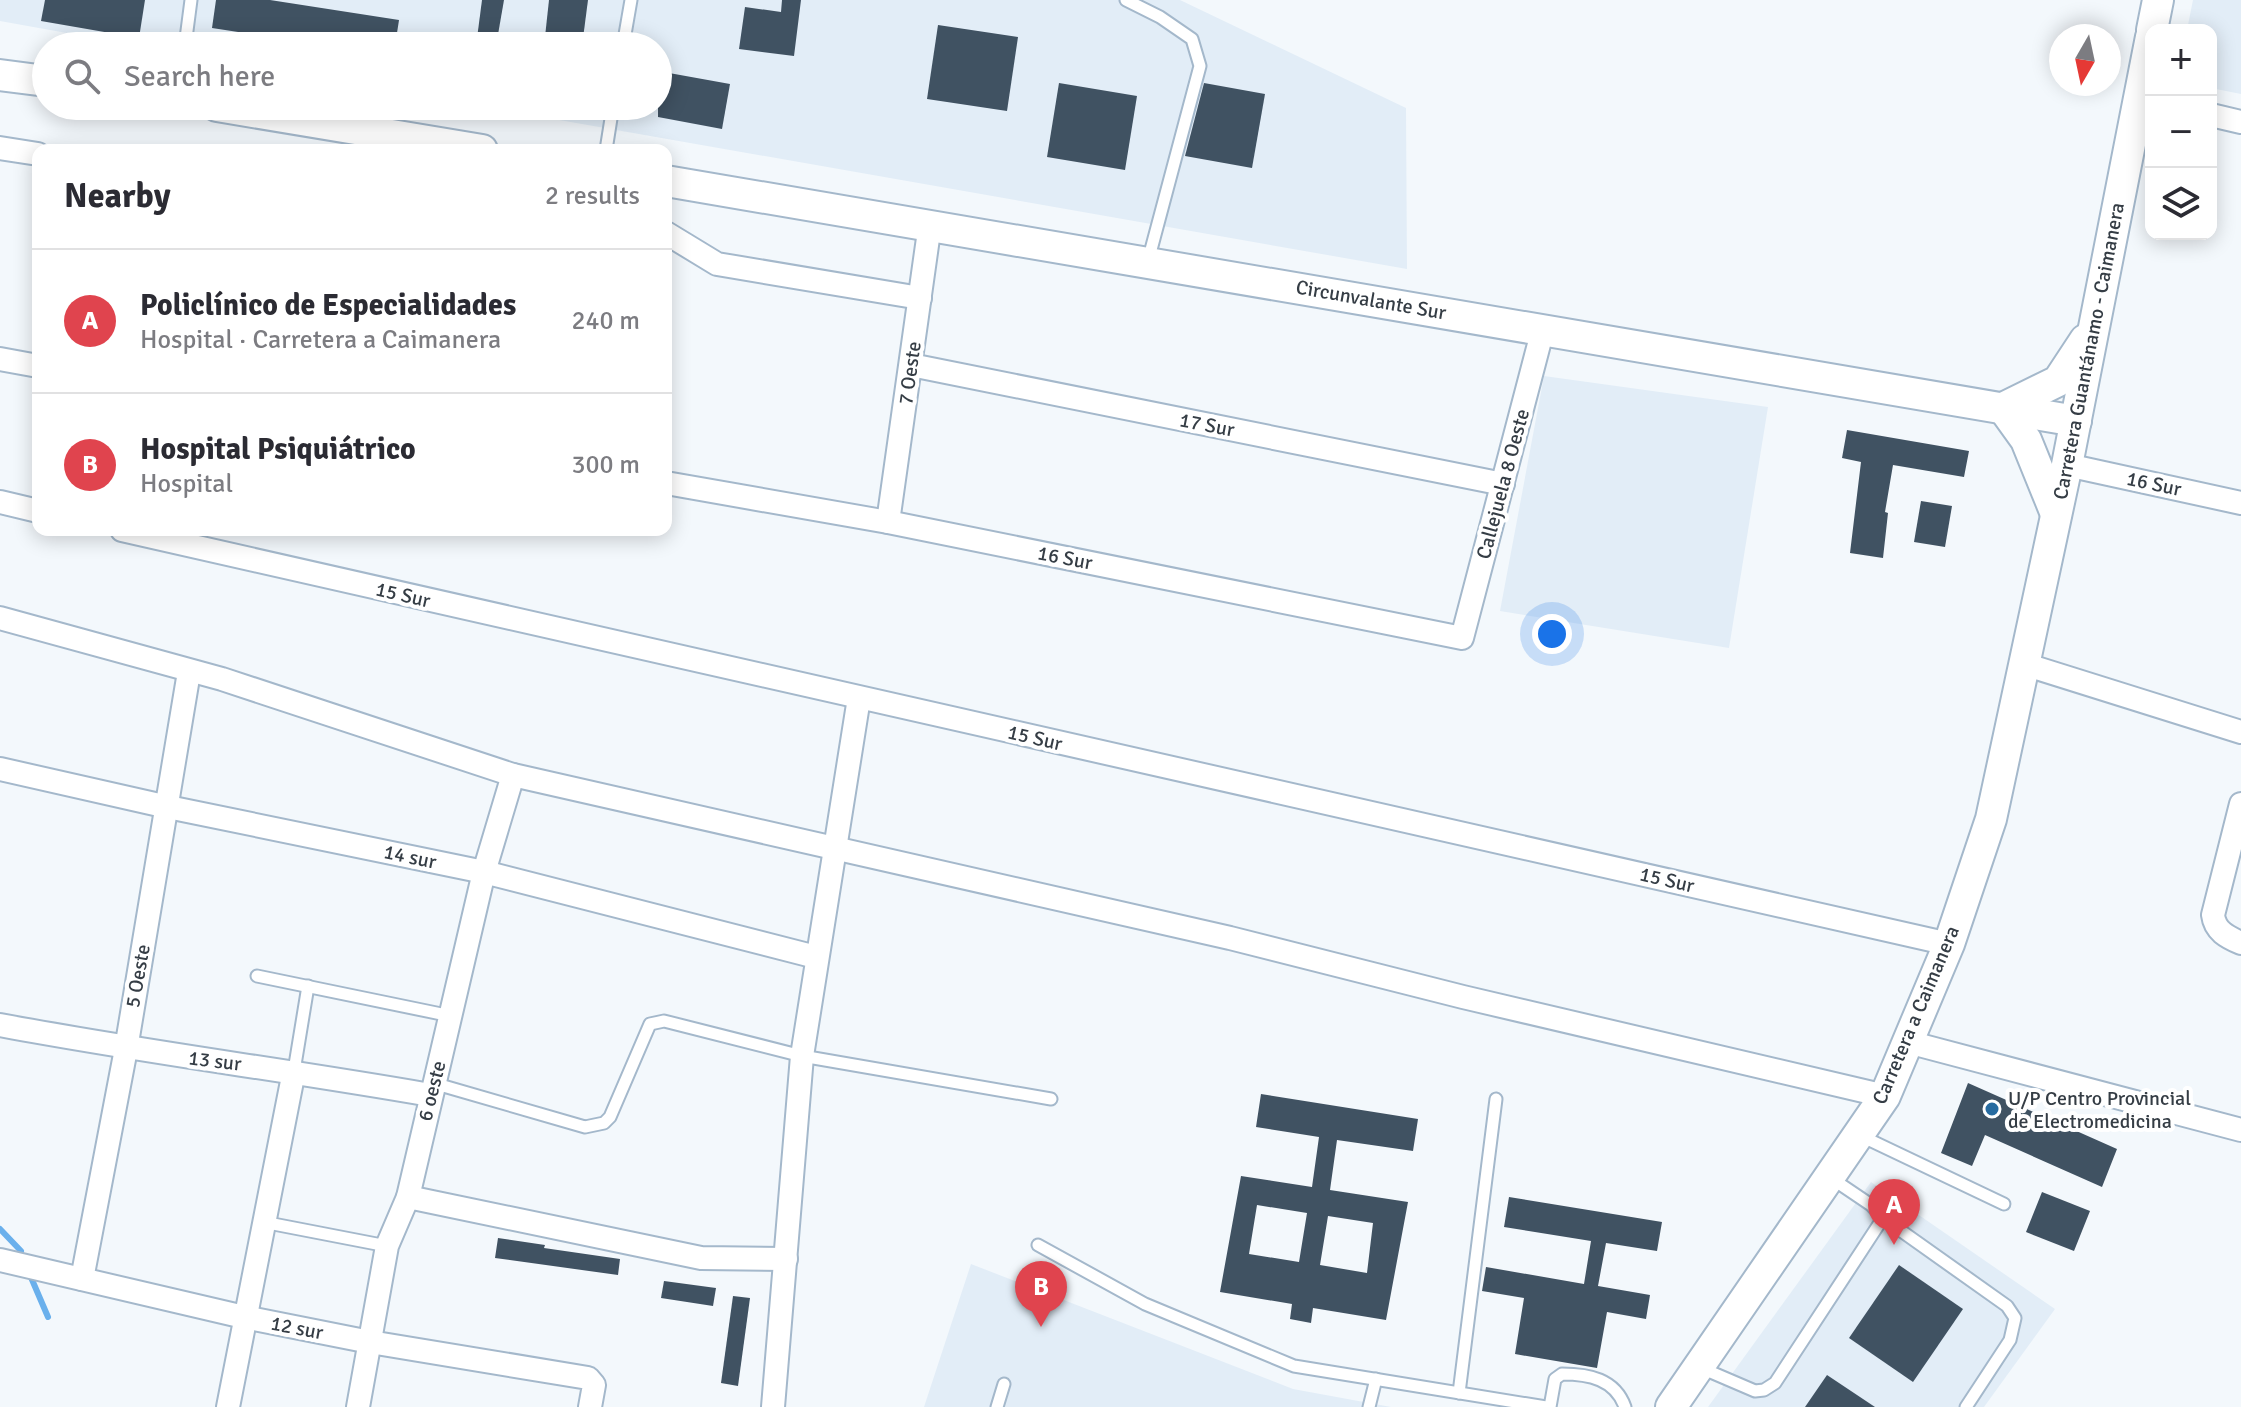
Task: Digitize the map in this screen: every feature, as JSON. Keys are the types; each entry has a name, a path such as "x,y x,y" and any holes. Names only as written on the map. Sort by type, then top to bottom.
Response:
{"main road":[{"path":"2153,24 2158,0"},
{"path":"0,75 32,79"},
{"name":"Carretera Guantánamo - Caimanera","path":"2024,664 2094,325 2145,101"},
{"path":"301,120 446,144"},
{"name":"Circunvalante Sur","path":"672,182 2076,421"},
{"path":"2056,514 2026,440 2003,408 2058,381 2094,325"},
{"name":"Carretera a Caimanera","path":"1671,1407 1885,1096 1949,944 1991,819 2024,664"}],"street":[{"path":"2217,116 2241,122"},
{"path":"0,148 32,153"},
{"name":"7 Oeste","path":"888,522 930,224"},
{"path":"672,237 717,264 920,298"},
{"name":"Callejuela 8 Oeste","path":"1462,638 1543,329"},
{"path":"0,359 32,365"},
{"name":"17 Sur","path":"911,365 1503,484"},
{"name":"16 Sur","path":"2067,465 2241,503"},
{"name":"16 Sur","path":"672,484 888,522 1462,638"},
{"path":"0,502 32,510"},
{"name":"15 Sur","path":"148,536 1949,944"},
{"path":"0,618 222,679 513,775 1230,938 1463,997 1885,1096"},
{"path":"2024,664 2241,732"},
{"name":"5 Oeste","path":"82,1279 126,1049 189,672"},
{"path":"773,1407 802,1056 859,698"},
{"name":"14 sur","path":"0,769 484,872 816,957"},
{"name":"6 oeste","path":"358,1407 387,1246 408,1197 484,872 513,775"},
{"path":"2241,804 2213,915 2214,924 2225,936 2241,943"},
{"name":"13 sur","path":"0,1025 126,1049 431,1089"},
{"path":"1908,1042 2241,1130"},
{"path":"228,1407 294,1071"},
{"path":"408,1197 701,1258 786,1259"},
{"name":"12 sur","path":"0,1260 244,1317 370,1342 588,1378 592,1396"}],"lane":[{"path":"187,32 191,0"},
{"path":"625,32 631,0"},
{"path":"1126,0 1160,17 1192,39 1200,66 1148,262"},
{"path":"607,144 611,120"},
{"path":"257,976 451,1016"},
{"path":"294,1071 308,986"},
{"path":"431,1089 585,1127 604,1123 610,1117 650,1024 664,1021 802,1056 1051,1099"},
{"path":"1459,1393 1496,1099"},
{"path":"1859,1134 2004,1204"},
{"path":"1829,1177 2007,1306 2015,1318 2010,1340 1966,1407"},
{"path":"1699,1366 1755,1391 1764,1390 1775,1383 1883,1218"},
{"path":"263,1222 387,1246"},
{"path":"1038,1245 1145,1304 1294,1366 1548,1407 1555,1379 1562,1374 1594,1377 1610,1385 1621,1396 1625,1407"},
{"path":"1369,1407 1376,1379"},
{"path":"997,1407 1004,1384"}],"shaded area":[{"path":"0,0 1180,0 1406,108 1407,269 560,120 672,120 672,32 61,32 0,21"},
{"path":"2193,0 2241,0 2241,94 2217,89 2217,24 2188,24"},
{"path":"1544,376 1768,407 1729,648 1500,611"},
{"path":"1871,1182 2055,1309 1984,1407 1708,1407"},
{"path":"971,1264 1293,1389 1391,1407 924,1407"}],"building":[{"path":"45,0 145,0 140,32 104,32 41,21"},
{"path":"216,0 270,0 399,20 397,32 238,32 212,28"},
{"path":"482,0 504,0 498,32 478,32"},
{"path":"549,0 588,0 584,32 546,32"},
{"path":"782,0 801,0 794,56 739,49 745,7 781,12"},
{"path":"938,25 1018,37 1007,111 927,99"},
{"path":"672,74 730,84 722,129 672,120"},
{"path":"1059,83 1137,96 1125,170 1047,157"},
{"path":"1204,83 1265,94 1252,168 1185,156"},
{"path":"1847,430 1969,451 1964,477 1893,465 1885,512 1888,513 1883,558 1850,553 1861,462 1842,458"},
{"path":"1921,501 1952,506 1945,547 1914,542"},
{"name":"U/P Centro Provincial de Electromedicina","path":"1968,1083 2117,1149 2102,1187 1985,1135 1972,1166 1941,1153"},
{"path":"1261,1094 1418,1119 1413,1151 1337,1140 1330,1190 1408,1202 1386,1320 1313,1308 1311,1323 1290,1319 1292,1304 1220,1292 1241,1176 1312,1187 1319,1137 1256,1127","holes":["1257,1205 1307,1213 1299,1262 1249,1254","1328,1216 1373,1223 1367,1273 1320,1265"]},
{"path":"2042,1192 2090,1211 2074,1251 2026,1232"},
{"path":"1509,1197 1662,1222 1657,1251 1606,1243 1598,1286 1650,1295 1646,1319 1607,1312 1597,1368 1515,1354 1524,1298 1482,1291 1486,1267 1584,1284 1591,1241 1504,1227"},
{"path":"498,1238 620,1259 618,1275 495,1258"},
{"path":"1899,1265 1963,1309 1913,1382 1849,1338"},
{"path":"664,1281 716,1288 713,1306 661,1298"},
{"path":"733,1296 750,1298 738,1386 721,1383"},
{"path":"1827,1375 1875,1407 1805,1407"}],"waterway":[{"path":"0,1229 21,1251"},
{"path":"30,1275 48,1317"}],"place":[{"name":"U/P Centro Provincial de Electromedicina","path":"1992,1109"},
{"name":"Policlínico de Especialidades","path":"1894,1245"},
{"name":"Hospital Psiquiátrico","path":"1041,1327"}]}
